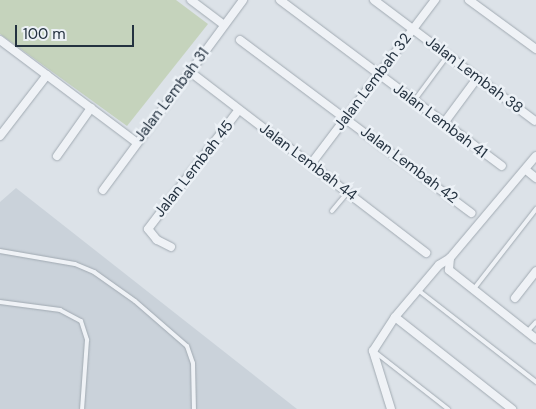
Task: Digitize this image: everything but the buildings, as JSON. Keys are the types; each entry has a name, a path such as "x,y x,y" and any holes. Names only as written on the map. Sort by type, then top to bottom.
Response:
{"street":[{"path":"191,0 224,25"},
{"name":"Jalan Lembah 31","path":"103,190 136,142 243,0"},
{"name":"Jalan Lembah 41","path":"280,0 502,166"},
{"name":"Jalan Lembah 38","path":"374,0 535,121"},
{"name":"Jalan Lembah 32","path":"311,164 435,0"},
{"path":"470,0 536,49"},
{"path":"0,40 136,142"},
{"name":"Jalan Lembah 42","path":"240,40 471,213"},
{"name":"Jalan Lembah 44","path":"189,71 238,111 311,164 426,253"},
{"path":"0,136 47,75"},
{"path":"444,123 478,77"},
{"path":"57,156 91,108"},
{"name":"Jalan Lembah 45","path":"171,247 150,235 149,227 238,111"},
{"path":"391,409 373,351 395,318 418,290 439,265 450,258 536,156"},
{"path":"526,170 536,178"},
{"path":"450,258 449,270 536,339"},
{"path":"515,298 536,271"},
{"path":"395,318 512,409"}],"lane":[{"path":"414,101 448,55"},
{"path":"332,211 348,192"},
{"path":"473,290 536,209"},
{"path":"0,251 75,264 94,272 135,301 187,346 193,363 194,409"},
{"path":"418,290 536,382"},
{"path":"0,302 60,310 81,320 87,340 82,409"},
{"path":"528,332 536,322"},
{"path":"373,351 448,409"}],"shaded area":[{"path":"16,188 297,409 0,409 0,202"}],"green space":[{"path":"0,0 176,0 208,24 127,126 0,34"}]}
